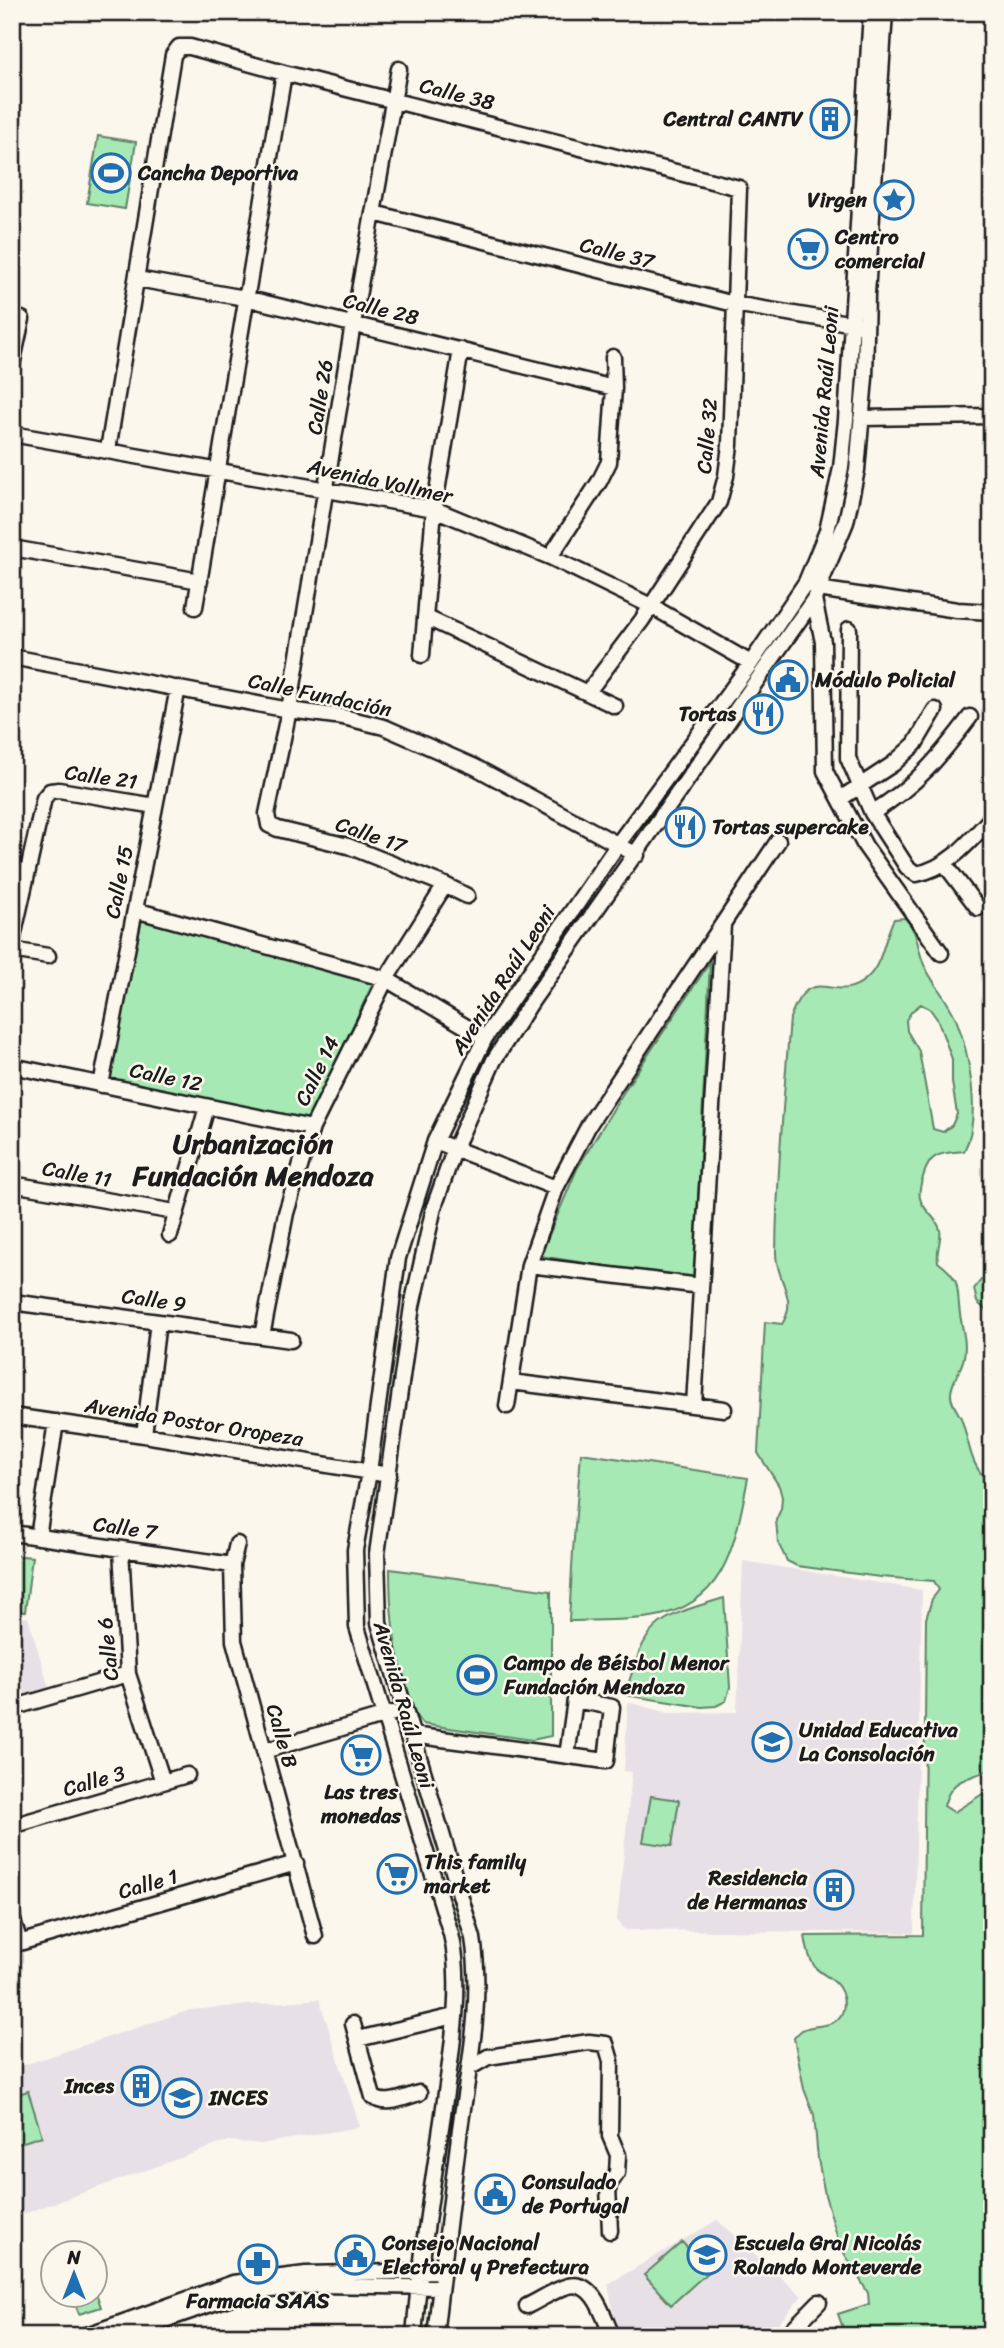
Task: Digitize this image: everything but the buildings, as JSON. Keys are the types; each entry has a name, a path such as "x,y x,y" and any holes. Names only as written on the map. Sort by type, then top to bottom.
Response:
{"street":[{"name":"Avenida Raúl Leoni","path":"435,2336 477,2006 477,1966 471,1930 379,1623 377,1554 412,1306 434,1207 455,1148 494,1060 532,1001 637,855 813,590 846,522 857,470 861,418 859,325 871,12"},
{"name":"Avenida Raúl Leoni","path":"414,2336 420,2270 448,2074 456,1968 451,1934 357,1627 355,1550 369,1472 398,1258 435,1141 485,1038 618,844 751,663 813,590 841,468 859,325 885,12"},
{"name":"Calle 38","path":"137,279 173,55 179,47 190,47 284,74 734,186"},
{"name":"Calle 26","path":"267,814 289,709 353,324 399,69"},
{"path":"195,607 284,74"},
{"name":"Calle 32","path":"587,693 651,606 719,502 730,445 740,193 739,188 734,186"},
{"name":"Calle 37","path":"374,213 734,304 859,325"},
{"path":"108,450 137,279"},
{"name":"Calle 28","path":"137,279 245,298 614,388"},
{"path":"12,365 22,319"},
{"path":"422,655 434,509 461,350"},
{"path":"550,557 609,462 614,388 613,357"},
{"path":"861,418 992,416"},
{"name":"Avenida Vollmer","path":"12,434 434,509 550,557 651,606 751,663"},
{"path":"12,548 200,581"},
{"path":"942,953 865,846 825,771 823,642 813,590 957,610 992,612"},
{"path":"425,618 615,706"},
{"path":"849,629 848,758 872,813 907,867 916,874 931,871 958,852 992,817"},
{"name":"Calle Fundación","path":"12,657 343,717 384,727 475,767 637,855"},
{"name":"Calle 15","path":"101,1084 178,688"},
{"path":"840,799 893,764 915,744 935,710"},
{"path":"872,813 918,780 970,717"},
{"name":"Calle 21","path":"12,942 44,798 50,791 59,790 155,806"},
{"name":"Calle 17","path":"267,814 269,825 278,830 348,846 467,896"},
{"path":"507,1406 529,1265 556,1188 590,1123 778,841"},
{"path":"944,863 978,908"},
{"name":"Calle 14","path":"262,1336 286,1213 312,1128 386,979 445,885"},
{"path":"135,910 386,979 485,1038"},
{"path":"694,1405 723,925"},
{"path":"12,950 48,956"},
{"name":"Calle 12","path":"12,1066 312,1128"},
{"path":"170,1235 207,1107"},
{"path":"435,1141 556,1188"},
{"name":"Calle 11","path":"12,1184 175,1212"},
{"path":"529,1265 701,1286"},
{"name":"Calle 9","path":"12,1302 291,1340"},
{"path":"144,1435 158,1322"},
{"path":"511,1382 724,1409"},
{"name":"Avenida Postor Oropeza","path":"12,1416 388,1475"},
{"path":"38,1537 55,1422"},
{"name":"Calle 7","path":"12,1533 232,1565"},
{"name":"Calle B","path":"237,1544 232,1565 234,1641 315,1936"},
{"name":"Calle 6","path":"121,1549 128,1674 163,1782"},
{"path":"12,1708 128,1674"},
{"path":"412,1735 567,1756 606,1761 612,1707 575,1700 567,1756"},
{"path":"264,1751 404,1710"},
{"name":"Calle 3","path":"12,1826 187,1775"},
{"name":"Calle 1","path":"16,1944 296,1863"},
{"path":"12,1917 16,1944"},
{"path":"451,1934 471,1930"},
{"path":"358,2039 454,2016"},
{"path":"353,2024 373,2097 377,2101 386,2102 419,2093"},
{"path":"468,2068 488,2057 589,2042 606,2044 611,2061 610,2136 618,2155 617,2173 608,2186 610,2231"},
{"path":"119,2336 233,2283 306,2274 442,2271"},
{"path":"83,2336 243,2293 317,2285 440,2287"},
{"path":"527,2306 570,2285 584,2288 597,2300 612,2336"},
{"path":"786,2336 819,2302"},
{"path":"161,2315 169,2336"}],"shaded area":[{"name":"Unidad Educativa La Consolación","path":"743,1561 922,1590 914,1933 625,1930 617,1921 632,1772 624,1771 628,1702 669,1713 737,1712"},
{"path":"28,1617 49,1688 25,1695 23,1690 12,1693 12,1619"},
{"name":"INCES","path":"319,1999 360,2127 261,2144 228,2141 12,2218 12,2069 190,2010"},
{"name":"Escuela Gral Nicolás Rolando Monteverde","path":"717,2220 802,2296 768,2336 618,2336 608,2284"}],"green space":[{"name":"Cancha Deportiva","path":"98,136 136,142 125,209 87,203"},
{"path":"142,918 373,983 308,1122 109,1081"},
{"path":"905,918 910,923 922,961 956,1019 972,1085 972,1121 964,1151 933,1158 926,1169 919,1193 921,1202 940,1230 938,1262 951,1274 958,1291 965,1351 952,1388 952,1400 961,1418 974,1462 992,1485 992,1768 962,1780 947,1796 944,1806 954,1812 992,1788 992,2336 846,2336 838,2314 869,2304 868,2293 840,2246 825,2195 814,2115 804,2089 794,2038 806,2028 834,2022 841,2014 844,2003 839,1988 815,1967 809,1956 805,1936 923,1935 926,1619 932,1599 939,1590 934,1581 797,1566 787,1561 778,1543 776,1520 782,1497 779,1486 758,1453 765,1322 782,1324 788,1306 776,1253 779,1164 790,1018 798,1000 806,991 815,987 855,986 867,978 877,965 894,919","holes":["921,1004 930,1009 937,1019 952,1059 957,1114 952,1125 943,1132 933,1129 919,1051 907,1031 906,1020 912,1011"]},
{"path":"710,962 694,1280 540,1256 577,1169 626,1088"},
{"path":"981,1280 992,1280 992,1316 977,1302 974,1289"},
{"path":"581,1453 748,1478 738,1525 724,1567 712,1585 697,1599 677,1610 651,1617 569,1621"},
{"path":"12,1555 32,1557 25,1612 12,1610"},
{"name":"Campo de Béisbol Menor Fundación Mendoza","path":"390,1569 551,1591 551,1736 532,1740 422,1724 410,1703 400,1665 393,1624"},
{"path":"724,1598 730,1687 726,1701 716,1706 702,1707 625,1695 639,1652 655,1627 680,1612"},
{"path":"651,1796 679,1800 672,1846 643,1842"},
{"path":"28,2091 42,2136 14,2145 12,2096"},
{"path":"682,2242 709,2271 671,2305 644,2275"}],"place":[{"name":"Central CANTV","path":"830,119"},
{"name":"Cancha Deportiva","path":"111,173"},
{"name":"Virgen","path":"894,200"},
{"name":"Centro comercial","path":"808,249"},
{"name":"Módulo Policial","path":"788,680"},
{"name":"Tortas","path":"763,714"},
{"name":"Tortas supercake","path":"685,827"},
{"name":"Campo de Béisbol Menor Fundación Mendoza","path":"477,1675"},
{"name":"Unidad Educativa La Consolación","path":"772,1742"},
{"name":"Las tres monedas","path":"361,1755"},
{"name":"This family market","path":"397,1874"},
{"name":"Residencia de Hermanas","path":"834,1890"},
{"name":"Inces","path":"141,2086"},
{"name":"INCES","path":"182,2098"},
{"name":"Consulado de Portugal","path":"495,2194"},
{"name":"Consejo Nacional Electoral y Prefectura","path":"355,2255"},
{"name":"Escuela Gral Nicolás Rolando Monteverde","path":"707,2255"},
{"name":"Farmacia SAAS","path":"258,2264"}],"district":[{"name":"Urbanización Fundación Mendoza","path":"253,1159"}]}
